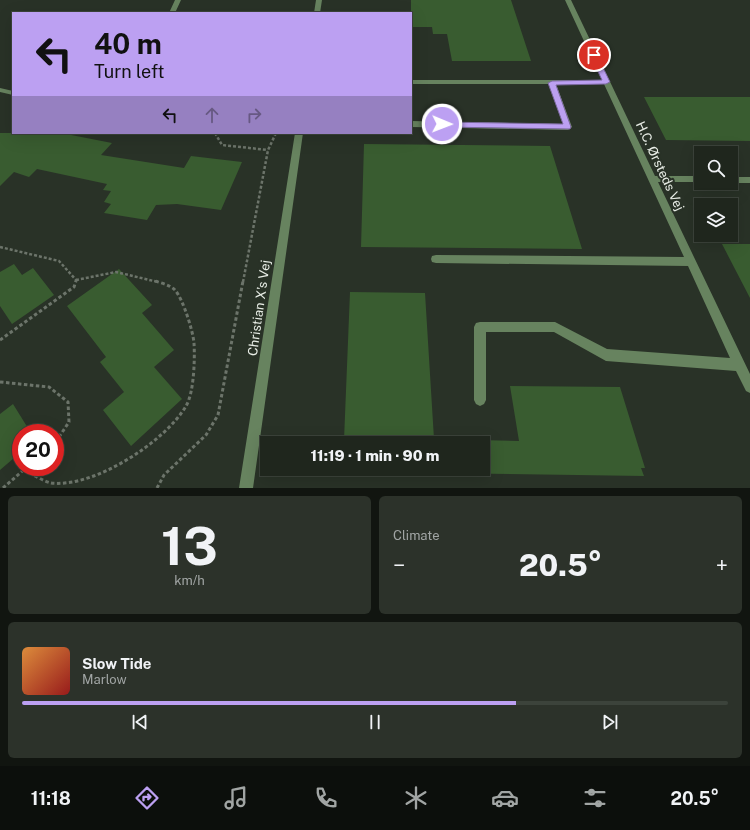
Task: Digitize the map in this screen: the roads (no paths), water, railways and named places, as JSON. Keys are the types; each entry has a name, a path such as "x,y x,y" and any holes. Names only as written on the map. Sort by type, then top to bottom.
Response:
{"street":[{"path":"172,12 178,0"},
{"path":"317,12 319,0"},
{"name":"H.C. Ørsteds Vej","path":"568,0 750,387"},
{"path":"412,82 606,82"},
{"path":"412,124 568,127 552,83"},
{"path":"0,90 12,94"},
{"name":"Christian X's Vej","path":"246,488 299,134"},
{"path":"652,179 694,179"},
{"path":"738,180 750,180"},
{"path":"436,259 691,262"},
{"path":"480,400 480,327 555,327 606,355 740,365"}]}
